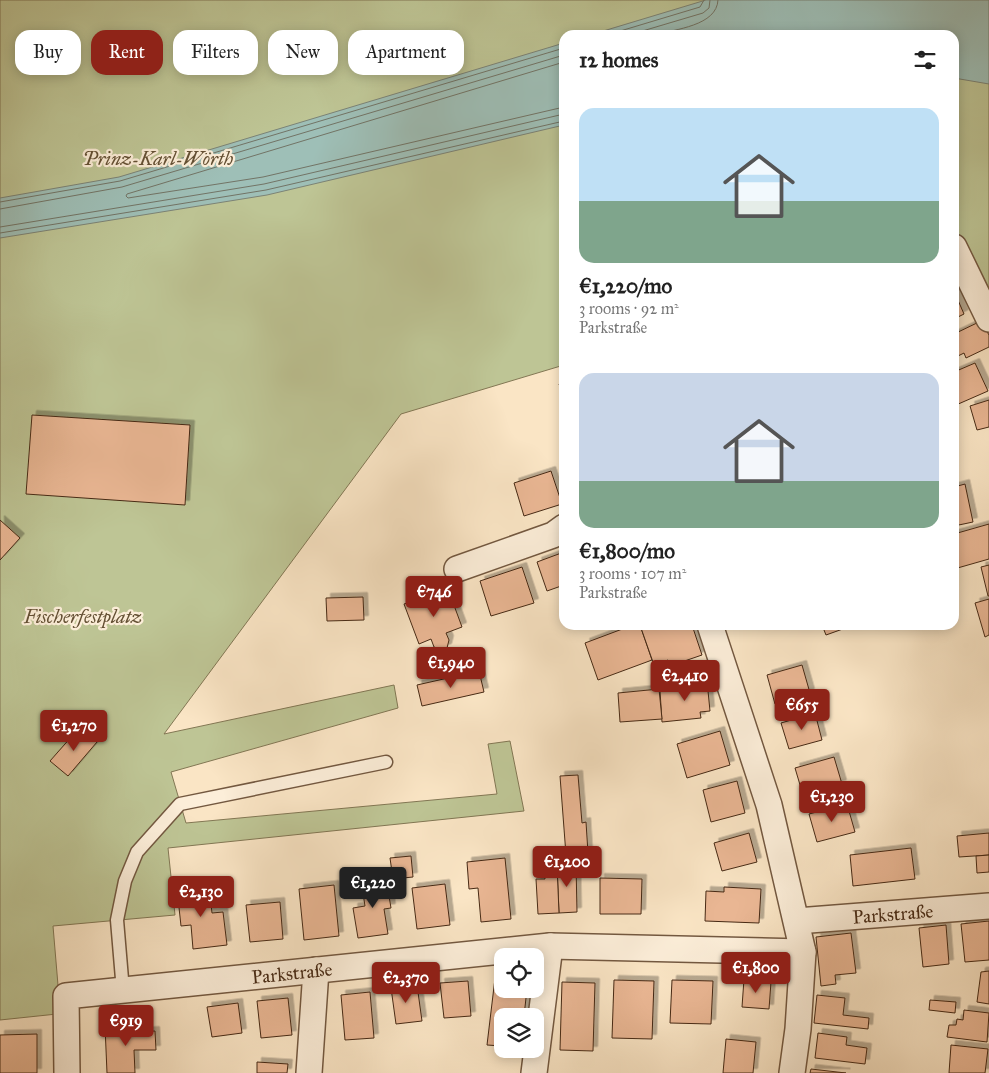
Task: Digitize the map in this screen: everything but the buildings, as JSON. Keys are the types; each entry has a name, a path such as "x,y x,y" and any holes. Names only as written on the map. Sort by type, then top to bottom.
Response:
{"street":[{"path":"959,257 989,319"},
{"path":"457,569 554,535 559,531"},
{"path":"712,630 769,805 803,952 798,1029 792,1073"},
{"name":"Parkstraße","path":"797,921 989,906"},
{"path":"534,1073 550,946"},
{"name":"Parkstraße","path":"67,1073 66,996 550,946 803,952"},
{"path":"309,1073 316,970"}],"lane":[{"path":"123,991 117,920 125,881 137,852 180,804 386,762"}],"green space":[{"path":"0,0 989,0 989,293 959,236 959,30 559,30 559,367 401,414 164,734 394,685 398,708 171,772 186,823 497,794 488,744 510,741 524,811 168,848 175,915 53,926 59,997 57,1014 0,1020"}],"water":[{"path":"706,0 989,0 989,84 959,79 959,30 607,30"},
{"path":"559,45 559,126 267,195 0,238 0,198 119,177 458,75 464,75 464,73"}],"park label":[{"name":"Prinz-Karl-Wörth","path":"158,158"},
{"name":"Fischerfestplatz","path":"83,616"}]}
